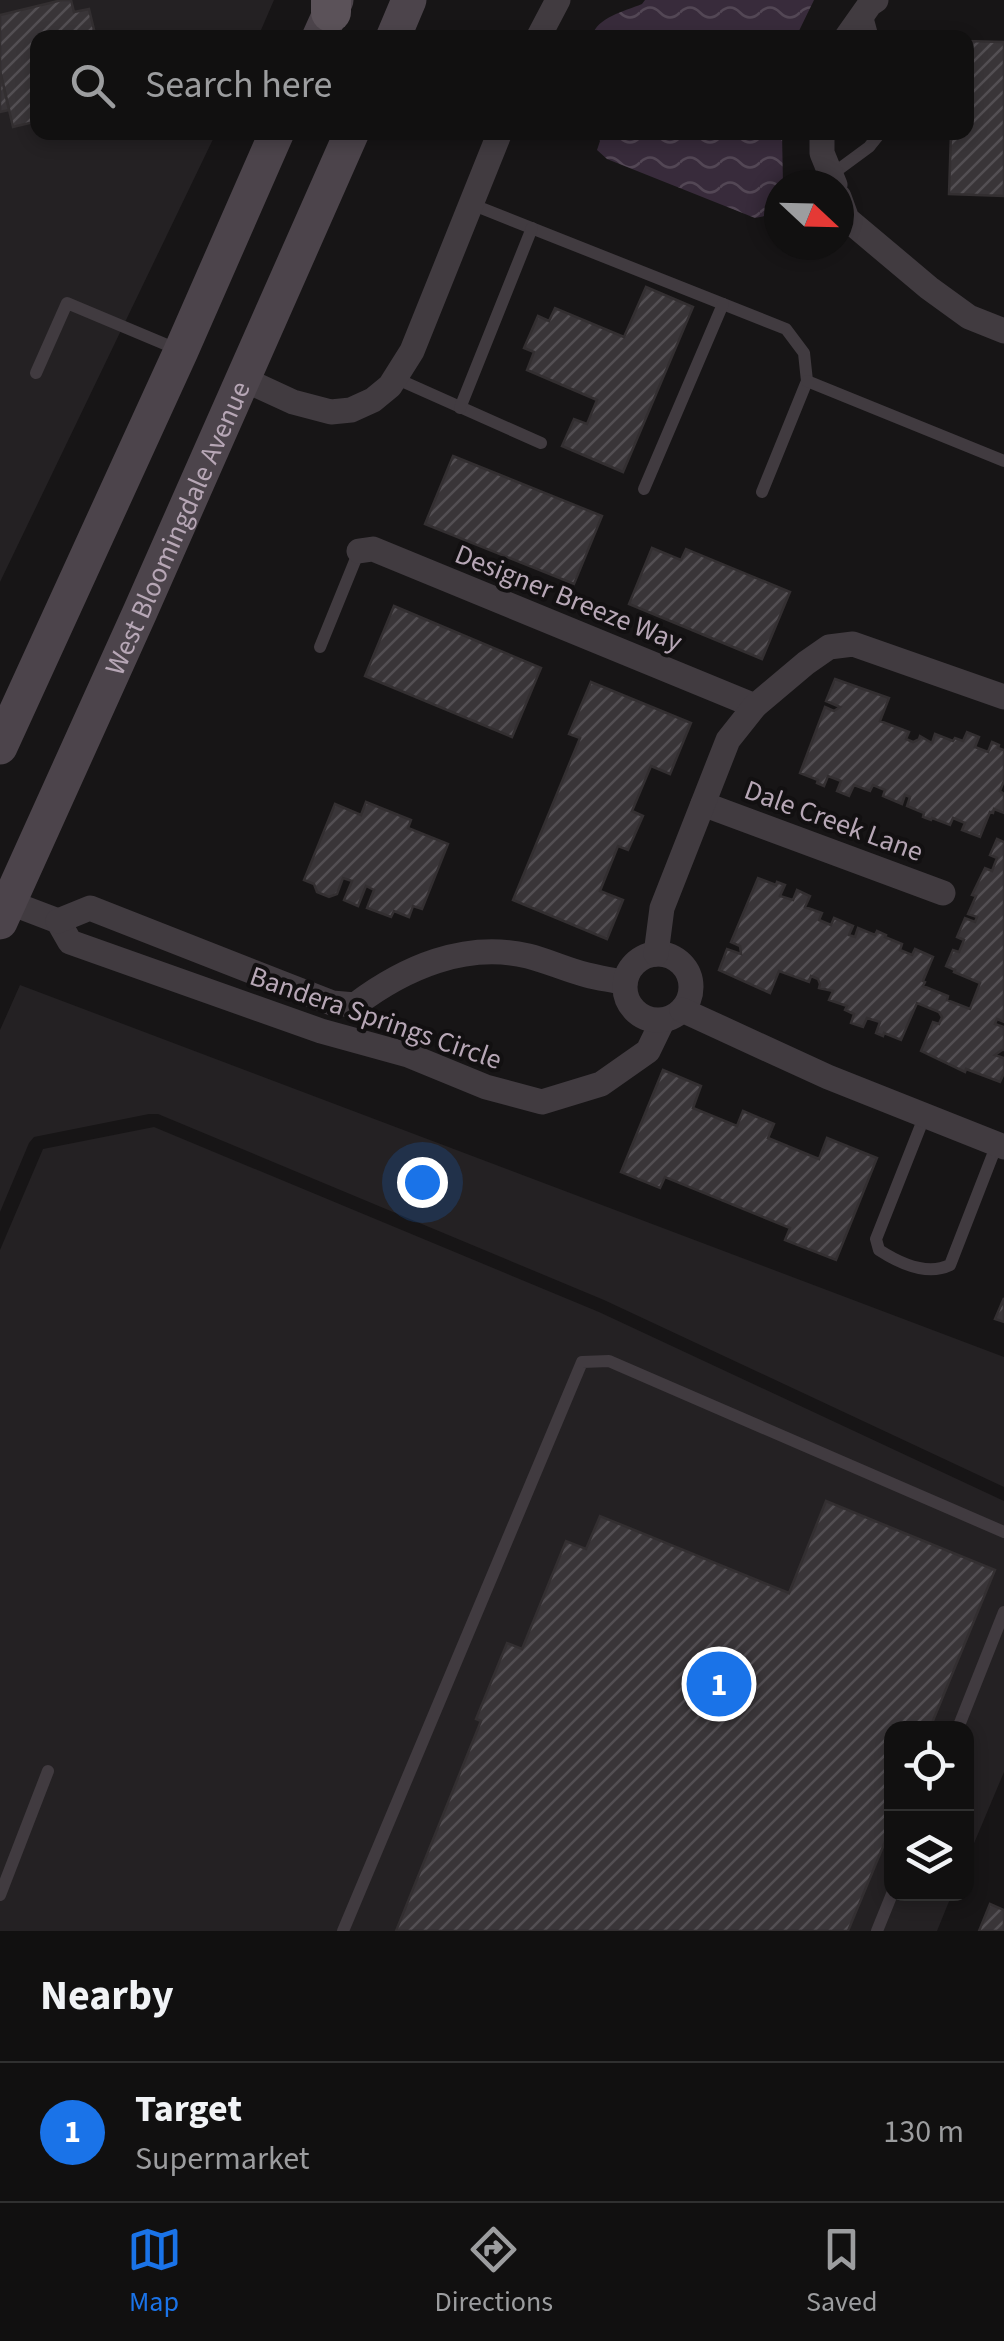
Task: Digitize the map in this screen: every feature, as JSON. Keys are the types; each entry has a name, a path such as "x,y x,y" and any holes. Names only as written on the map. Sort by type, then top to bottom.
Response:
{"main road":[{"path":"396,30 409,0"},
{"path":"0,747 182,351 274,140"},
{"name":"West Bloomingdale Avenue","path":"3,908 348,140"}],"street":[{"path":"542,30 558,0"},
{"path":"852,30 871,5"},
{"path":"243,380 294,402 331,412 351,410 373,400 390,386 412,352 497,140"},
{"path":"822,140 829,170"},
{"path":"854,225 929,288 970,317 1004,331"},
{"name":"Designer Breeze Way","path":"358,551 373,549 755,706"},
{"path":"656,954 662,908 728,740 755,706 806,663 829,647 853,644 1004,698"},
{"name":"Dale Creek Lane","path":"704,804 943,893"},
{"name":"Bandera Springs Circle","path":"3,908 58,921 90,908 332,1002 354,1005 382,985 441,958 468,952 526,955 587,975 625,982"},
{"name":"Bandera Springs Circle","path":"58,921 70,942 321,1031 408,1055 486,1087 542,1102 601,1084 648,1051 673,1015"},
{"path":"673,1015 688,1001 692,990 690,978 678,960 656,954 645,956 629,970 625,982 627,1001 642,1017 673,1015 1001,1145"}],"lane":[{"path":"871,5 872,30"},
{"path":"849,170 875,140"},
{"path":"471,204 786,329 804,354 808,380 762,492"},
{"path":"460,408 532,228"},
{"path":"36,373 67,304 182,351"},
{"path":"644,489 723,304"},
{"path":"395,378 540,444"},
{"path":"808,380 1004,461"},
{"path":"320,647 358,551"},
{"path":"925,1115 876,1238 879,1250 894,1260 928,1270 950,1265 1001,1145"},
{"path":"343,1931 582,1362 609,1361 1004,1532"},
{"path":"961,1721 1004,1612"},
{"path":"0,1895 48,1771"},
{"path":"877,1931 889,1901"}],"shaded area":[{"path":"0,0 274,0 261,30 30,30 30,140 213,140 0,582"},
{"path":"20,985 1004,1357 1004,1487 604,1300 158,1114 34,1137 0,1212 0,1030"},
{"path":"154,1127 599,1312 1004,1501 1004,1772 974,1843 974,1721 884,1721 884,1901 949,1901 937,1931 0,1931 0,1250 43,1149"}],"water":[{"path":"645,0 814,0 799,30 595,30 606,19"},
{"path":"600,140 782,140 783,170 764,170 764,216 755,218 607,159 597,150"}],"building":[{"path":"71,0 74,12 89,9 94,30 30,30 30,123 13,127 0,71 0,15"},
{"path":"974,41 1004,42 1004,196 949,194 951,140 974,140"},
{"path":"0,71 9,110 0,112"},
{"path":"646,287 693,307 623,472 562,446 574,419 587,424 597,400 527,370 534,352 524,348 538,316 549,321 555,308 624,337"},
{"path":"453,456 602,516 574,584 425,524"},
{"path":"652,548 681,560 686,549 790,592 762,659 629,604"},
{"path":"394,606 541,668 512,737 365,676"},
{"path":"835,679 889,698 880,721 909,732 906,739 913,742 920,736 932,743 935,734 963,741 967,732 979,737 975,747 988,752 992,742 999,745 1004,750 1004,781 1000,791 1004,794 1004,813 994,809 990,812 980,837 962,830 965,823 953,818 950,825 923,817 924,813 907,806 910,797 905,795 902,804 883,796 885,790 873,785 870,791 854,785 849,796 837,791 841,781 828,776 824,786 800,773 825,707 834,711 840,707 826,701"},
{"path":"591,682 691,723 670,774 651,766 632,811 643,816 628,850 618,846 600,891 623,900 607,939 513,900 580,738 569,734"},
{"path":"366,802 411,820 408,828 448,844 422,909 413,906 409,917 394,911 391,917 367,908 374,890 366,886 358,906 344,900 352,881 343,878 337,894 329,897 304,880 335,804 361,815"},
{"path":"997,839 1004,842 1004,1022 997,1019 995,1024 1004,1027 1004,1050 995,1055 1004,1058 1000,1082 966,1069 965,1072 921,1051 933,1022 939,1024 942,1017 917,1003 901,1040 876,1033 880,1022 867,1018 863,1027 851,1023 854,1014 845,1010 847,1006 829,1000 833,991 819,988 818,979 811,976 809,982 779,971 770,993 719,970 727,949 741,954 740,946 731,942 758,878 785,885 780,896 793,900 797,890 810,896 805,907 822,913 819,920 831,925 834,918 853,926 849,935 855,937 858,928 875,935 877,931 902,944 900,950 912,955 915,949 933,957 923,986 970,1009 980,983 946,966 953,950 959,952 964,940 957,937 965,918 975,922 977,917 968,914 976,896 972,895 985,868 992,871 997,858 990,855"},
{"path":"663,1070 701,1086 693,1108 737,1126 743,1111 774,1124 768,1138 819,1159 827,1138 877,1158 836,1260 785,1240 790,1228 665,1177 660,1188 621,1172"},
{"path":"1004,1298 1004,1322 995,1319"},
{"path":"826,1501 995,1570 933,1721 884,1721 884,1844 848,1931 396,1931 481,1721 476,1719 507,1643 522,1649 566,1541 586,1549 600,1516 789,1593"},
{"path":"990,1904 1004,1910 1004,1931 979,1931"}],"place":[{"name":"Target","path":"719,1684"}]}
